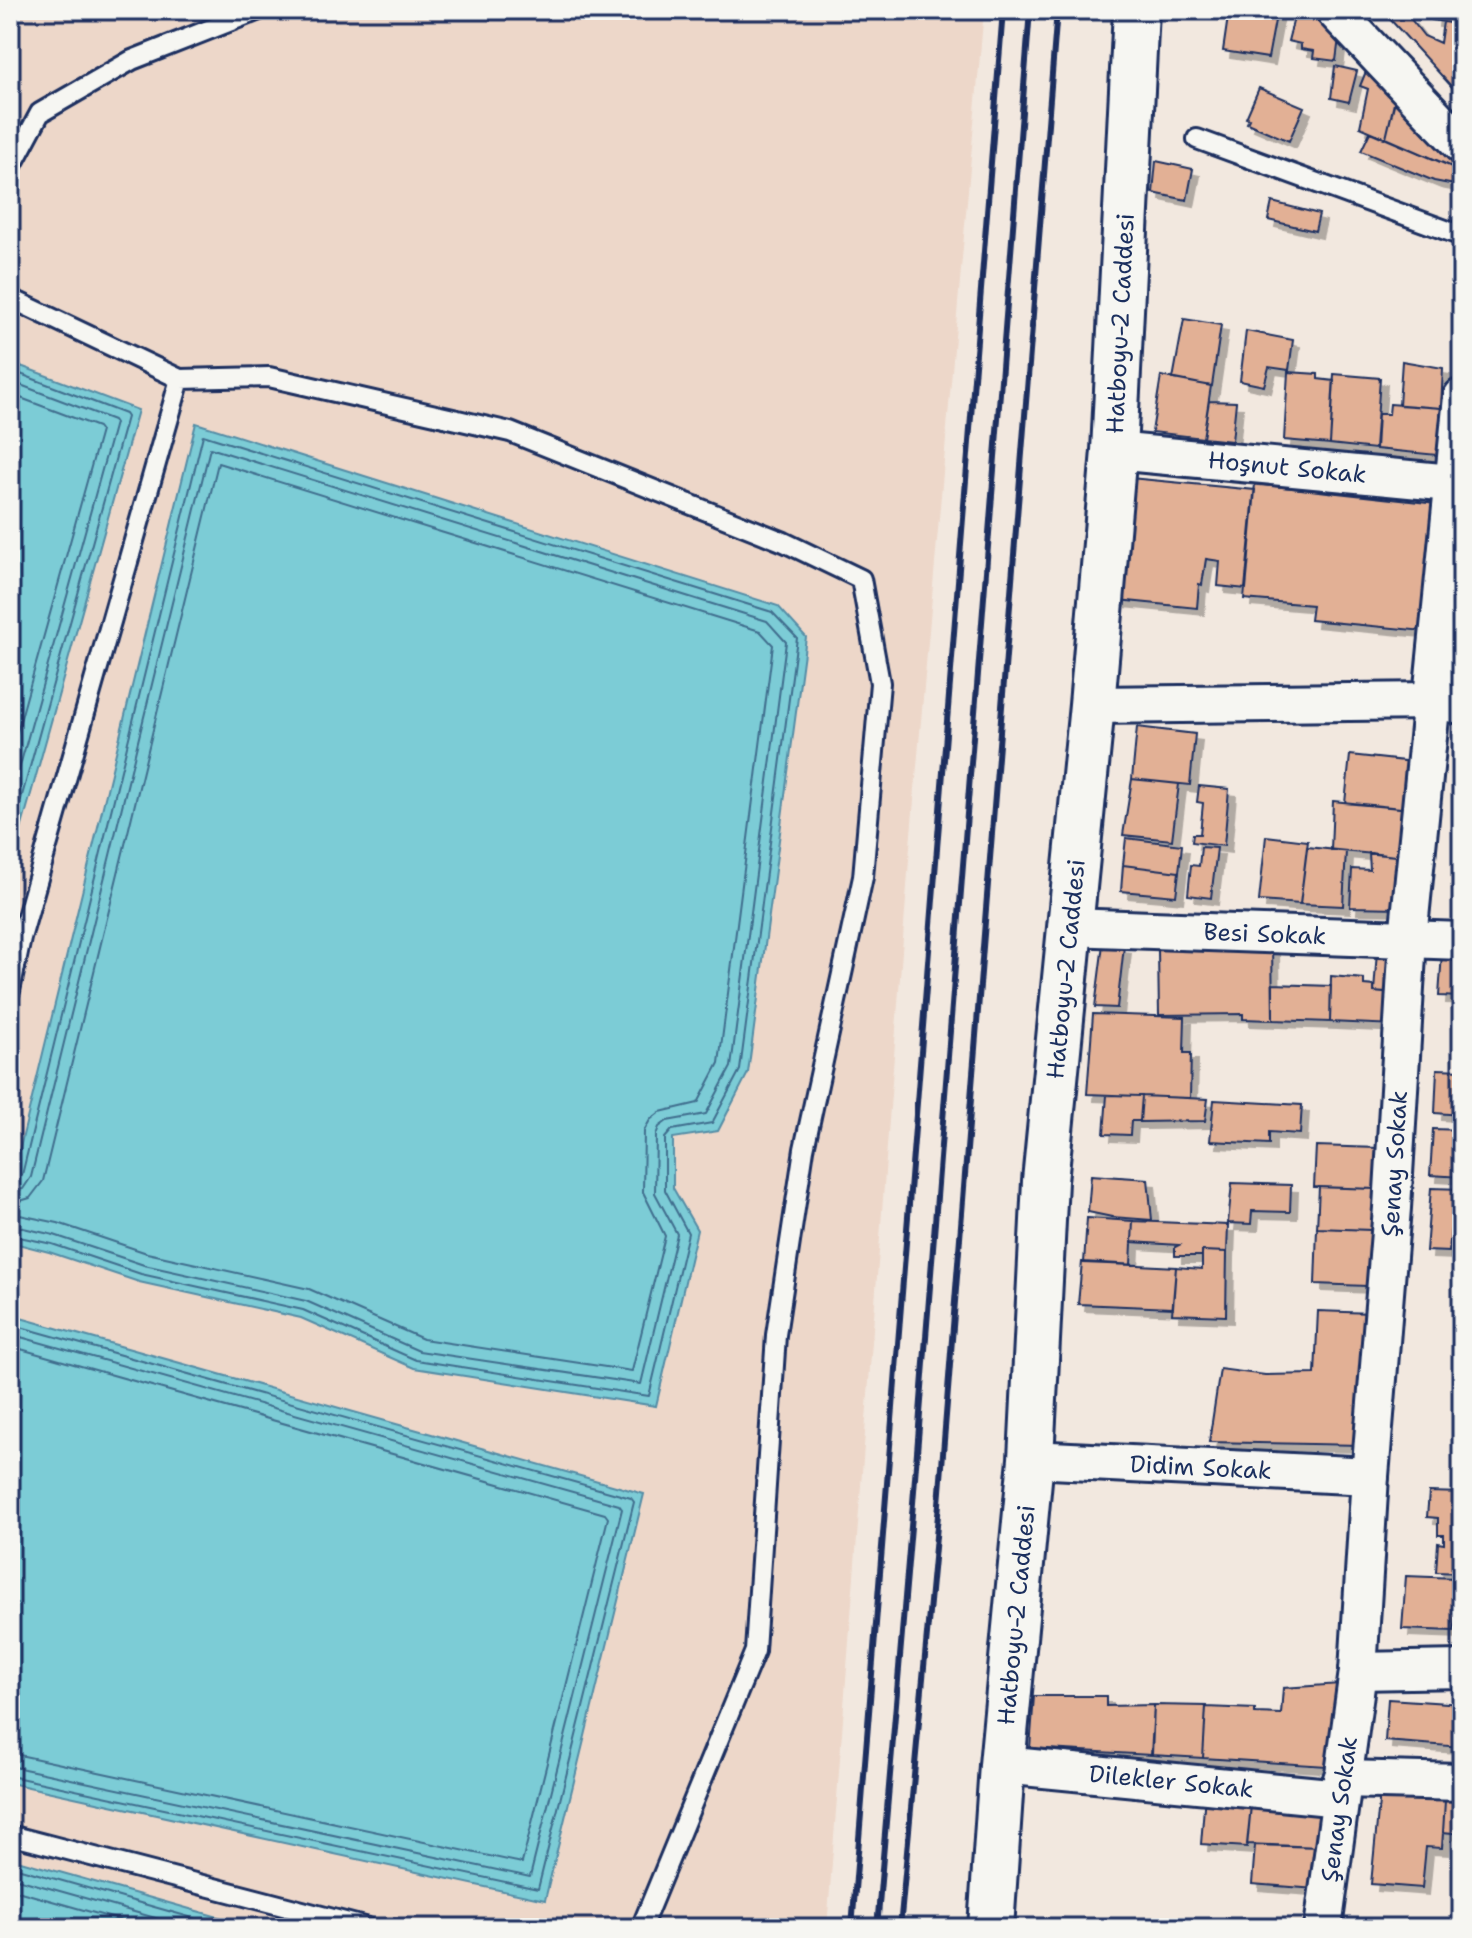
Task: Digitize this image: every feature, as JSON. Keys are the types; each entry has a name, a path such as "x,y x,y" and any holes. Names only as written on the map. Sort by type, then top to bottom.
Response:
{"main road":[{"name":"Hatboyu-2 Caddesi","path":"991,1928 1002,1765 1031,1459 1045,1181 1114,451 1136,10"}],"street":[{"path":"1334,10 1462,145"},
{"name":"Şenay Sokak","path":"1323,1928 1358,1671 1392,1208 1408,938 1447,703 1462,397"},
{"name":"Hoşnut Sokak","path":"1114,451 1457,484"},
{"path":"1092,705 1447,703"},
{"name":"Besi Sokak","path":"1069,927 1462,941"},
{"name":"Didim Sokak","path":"1031,1459 1370,1476"},
{"path":"1358,1671 1462,1669"},
{"name":"Dilekler Sokak","path":"1002,1765 1341,1789 1462,1782"}],"lane":[{"path":"10,169 40,113 132,60 259,10"},
{"path":"1197,139 1462,236"},
{"path":"10,298 180,379 269,377 510,432 784,542 861,579 880,683 863,877 804,1149 776,1335 755,1651 641,1928"},
{"path":"10,991 16,937 180,379"},
{"path":"10,1835 368,1928"}],"shaded area":[{"path":"10,10 984,10 911,834 827,1928 10,1928"}],"water":[{"path":"10,362 138,410 10,869"},
{"path":"196,423 778,606 806,637 748,1073 718,1131 673,1138 673,1188 697,1230 656,1406 414,1368 301,1318 139,1282 10,1242 10,1189"},
{"path":"10,1315 644,1494 545,1900 10,1783"},
{"path":"10,1858 257,1928 10,1928"}],"building":[{"path":"1229,10 1277,10 1268,58 1223,51"},
{"path":"1296,10 1316,10 1340,30 1336,61 1313,58 1314,51 1301,49 1301,44 1288,41"},
{"path":"1433,10 1462,10 1462,25 1432,20"},
{"path":"1388,17 1410,18 1424,36 1440,43 1443,22 1462,25 1462,98"},
{"path":"1369,64 1397,90 1386,138 1360,127 1368,89 1360,86"},
{"path":"1335,66 1357,71 1349,102 1331,98"},
{"path":"1259,88 1304,107 1289,141 1247,123 1249,119 1246,118"},
{"path":"1397,92 1460,155 1457,169 1386,138"},
{"path":"1370,132 1459,170 1455,185 1434,181 1361,151"},
{"path":"1156,161 1193,169 1187,200 1153,193"},
{"path":"1272,202 1319,214 1315,231 1268,220"},
{"path":"1184,319 1221,325 1212,386 1173,379"},
{"path":"1246,331 1293,340 1289,370 1269,367 1264,386 1240,381"},
{"path":"1402,361 1443,368 1441,408 1399,405"},
{"path":"1288,372 1318,374 1318,379 1334,381 1330,444 1284,440"},
{"path":"1334,374 1380,378 1375,449 1330,444"},
{"path":"1161,376 1211,386 1203,438 1152,432"},
{"path":"1209,401 1236,402 1232,441 1203,438"},
{"path":"1390,404 1441,408 1437,455 1376,449 1378,414 1389,414"},
{"path":"1130,478 1255,490 1246,589 1218,586 1220,561 1206,559 1197,608 1118,600"},
{"path":"1255,484 1437,504 1424,631 1310,620 1312,605 1244,599"},
{"path":"1137,727 1195,734 1190,785 1132,779"},
{"path":"1462,745 1462,825 1455,825"},
{"path":"1350,755 1413,762 1410,809 1345,803"},
{"path":"1132,779 1179,784 1172,840 1123,835"},
{"path":"1199,786 1229,789 1224,846 1192,842 1193,834 1200,834 1203,803 1197,802"},
{"path":"1333,801 1410,809 1406,857 1331,850"},
{"path":"1266,836 1308,841 1300,904 1259,901"},
{"path":"1126,838 1182,845 1179,872 1123,865"},
{"path":"1201,847 1217,848 1211,898 1188,895 1191,865 1199,866"},
{"path":"1307,847 1346,851 1343,906 1300,904"},
{"path":"1369,853 1404,857 1400,908 1350,907 1352,869 1370,870"},
{"path":"1123,865 1179,872 1176,896 1121,891"},
{"path":"1272,941 1273,1020 1243,1019 1243,1014 1159,1015 1158,950 1240,949"},
{"path":"1103,944 1124,946 1117,1008 1095,1007"},
{"path":"1377,951 1395,952 1393,994 1374,992"},
{"path":"1462,951 1462,997 1439,996 1442,953"},
{"path":"1331,976 1364,979 1364,985 1374,986 1374,992 1397,994 1395,1025 1330,1022"},
{"path":"1273,984 1331,986 1330,1022 1273,1020"},
{"path":"1093,1014 1185,1017 1184,1053 1191,1053 1190,1098 1087,1094"},
{"path":"1437,1069 1462,1070 1462,1115 1435,1113"},
{"path":"1107,1095 1142,1096 1140,1121 1131,1121 1130,1135 1104,1134"},
{"path":"1142,1096 1208,1099 1205,1121 1140,1122"},
{"path":"1214,1100 1302,1105 1300,1134 1269,1132 1269,1144 1210,1141"},
{"path":"1433,1129 1462,1130 1462,1177 1430,1175"},
{"path":"1316,1146 1378,1148 1375,1189 1314,1187"},
{"path":"1091,1175 1148,1179 1152,1220 1088,1212"},
{"path":"1232,1183 1291,1185 1290,1212 1252,1211 1251,1224 1228,1223"},
{"path":"1319,1187 1375,1189 1371,1230 1317,1228"},
{"path":"1431,1188 1462,1189 1462,1229 1451,1228 1449,1252 1426,1251"},
{"path":"1087,1218 1133,1221 1131,1265 1084,1263"},
{"path":"1133,1221 1228,1225 1227,1252 1202,1251 1202,1256 1175,1256 1175,1247 1179,1245 1132,1242"},
{"path":"1317,1228 1371,1230 1367,1286 1315,1284"},
{"path":"1202,1251 1227,1252 1226,1316 1172,1314 1176,1267 1202,1269"},
{"path":"1082,1262 1176,1267 1173,1308 1078,1304"},
{"path":"1318,1311 1371,1313 1362,1445 1209,1442 1220,1369 1265,1375 1315,1374"},
{"path":"1429,1492 1462,1493 1462,1573 1436,1572 1438,1543 1444,1544 1444,1535 1438,1535 1438,1518 1427,1517"},
{"path":"1406,1576 1456,1578 1454,1631 1402,1629"},
{"path":"1340,1684 1327,1766 1203,1758 1206,1707 1255,1709 1255,1713 1281,1714 1283,1688"},
{"path":"1034,1696 1106,1696 1106,1706 1154,1705 1151,1755 1030,1748"},
{"path":"1388,1699 1462,1704 1462,1747 1385,1741"},
{"path":"1154,1705 1206,1706 1203,1758 1152,1755"},
{"path":"1381,1781 1446,1785 1442,1848 1426,1847 1422,1888 1371,1884"},
{"path":"1446,1785 1462,1786 1462,1834 1443,1832"},
{"path":"1205,1794 1252,1795 1247,1847 1201,1844"},
{"path":"1252,1795 1324,1801 1320,1847 1247,1844"},
{"path":"1255,1845 1320,1847 1316,1889 1252,1884"}],"railway":[{"path":"852,1928 1003,10"},
{"path":"877,1928 1030,10"},
{"path":"900,1928 939,1504 1057,10"}]}
